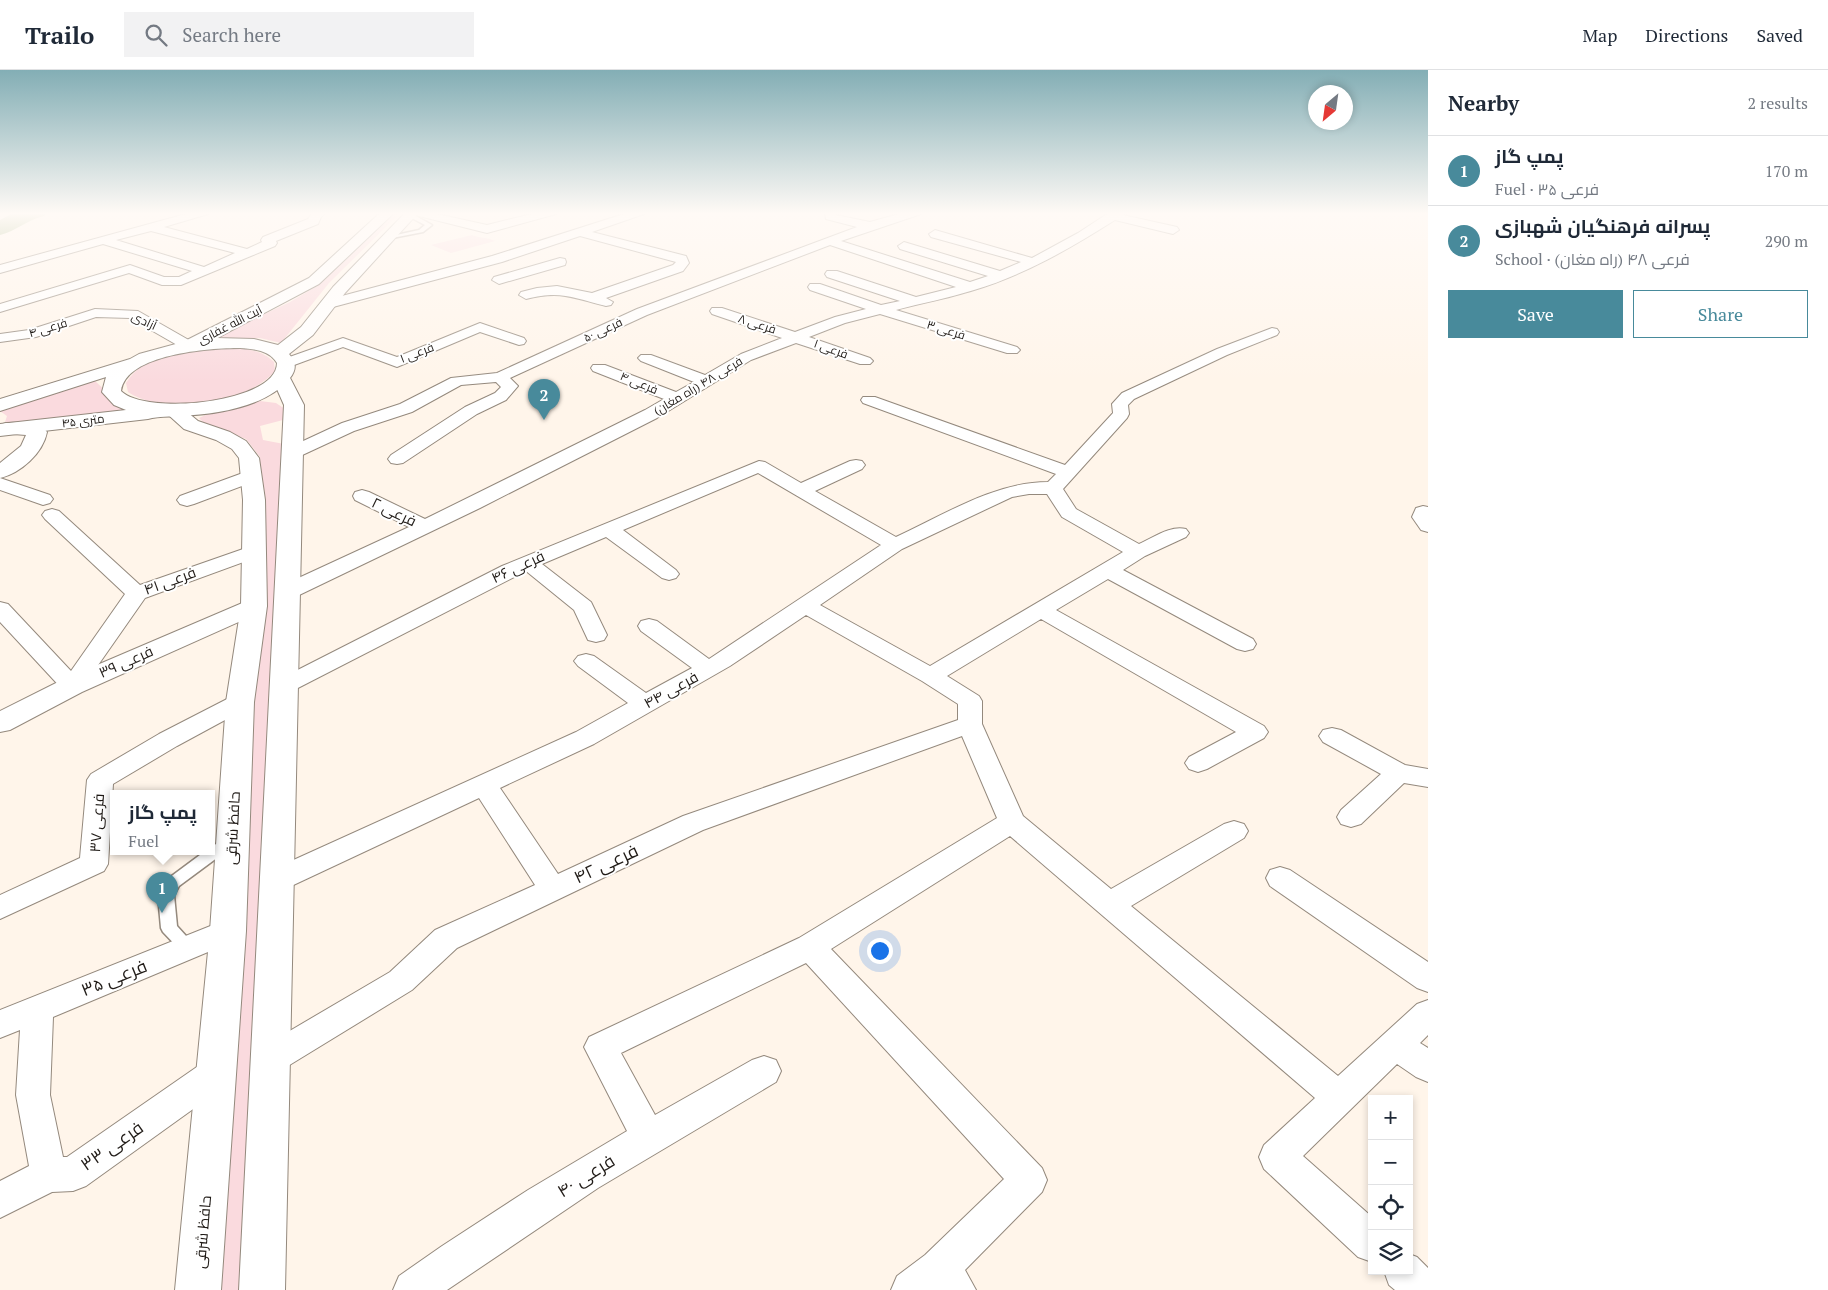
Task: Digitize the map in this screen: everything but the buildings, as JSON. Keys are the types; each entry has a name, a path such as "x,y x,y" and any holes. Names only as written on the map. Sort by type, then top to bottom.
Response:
{"main road":[{"name":"آیت الله غفاری","path":"189,346 314,281 327,269"},
{"path":"145,358 125,368 113,380 111,392 120,401 133,406 170,411 222,405 248,397 268,388 307,331 328,304 360,269"},
{"path":"0,405 96,376 145,358 189,346 211,343 242,344 267,348 282,365 294,405 262,1290"},
{"name":"۴۵ متری","path":"3,430 170,411"},
{"name":"حافظ شرقی","path":"170,411 191,425 223,436 239,445 249,458 254,500 254,606 240,702 228,931 198,1290"},
{"path":"0,472 22,457 37,440 37,432 30,430 3,430"},
{"name":"فرعی ۳۹","path":"0,723 72,686 254,606"}],"street":[{"path":"0,308 130,269 162,281 181,281 210,269"},
{"path":"198,269 205,271"},
{"path":"328,304 460,269"},
{"path":"523,269 528,271"},
{"path":"499,280 535,269"},
{"path":"592,298 675,269"},
{"name":"فرعی ۵۰","path":"292,453 348,427 406,408 457,381 500,377 642,312 759,269"},
{"path":"916,269 972,287"},
{"path":"980,269 1000,275"},
{"name":"فرعی ۴۸ (راه مغان)","path":"287,592 482,500 678,399 746,357 840,320 972,287 1015,269"},
{"path":"832,274 915,301"},
{"name":"فرعی ۳","path":"815,287 1012,350"},
{"path":"526,295 542,289 564,289 642,312"},
{"path":"56,291 95,313"},
{"path":"0,292 22,300"},
{"name":"فرعی ۸","path":"717,311 797,337"},
{"name":"آزادی","path":"95,313 133,314 189,346"},
{"name":"فرعی ۴","path":"0,338 31,334 95,313"},
{"name":"فرعی ۱","path":"282,365 343,342 397,362 480,327 519,341"},
{"path":"1061,480 1121,414 1120,404 1128,396 1222,352 1272,332"},
{"name":"فرعی ۱","path":"797,337 865,361"},
{"path":"646,358 707,380"},
{"name":"فرعی ۴","path":"599,368 678,399"},
{"path":"397,459 437,436 483,404 503,396 510,386 500,377"},
{"path":"869,400 1061,480"},
{"path":"801,490 856,465"},
{"name":"فرعی ۴۶","path":"284,686 509,570 759,466 801,490"},
{"path":"187,500 251,476"},
{"path":"1061,480 1069,512 1138,552"},
{"name":"فرعی ۴۴","path":"277,880 585,738 708,669 895,545 1006,493 1061,480"},
{"path":"0,484 47,507 137,593"},
{"path":"801,490 895,545"},
{"name":"فرعی ۲","path":"362,496 426,527"},
{"path":"609,529 669,574"},
{"path":"930,676 1138,552 1179,533"},
{"name":"فرعی ۴۱","path":"72,686 137,593 253,552"},
{"path":"528,563 583,607 596,635"},
{"path":"1108,570 1245,644"},
{"path":"804,605 930,676 970,701 970,724 1012,822 1339,1098"},
{"path":"0,609 72,686"},
{"path":"1040,610 1255,732 1198,763"},
{"path":"649,626 708,669"},
{"path":"586,661 645,704"},
{"name":"فرعی ۳۷","path":"0,908 94,864 100,780 168,740 240,702"},
{"name":"فرعی ۴۲","path":"271,1059 400,982 446,939 693,823 970,724"},
{"path":"1332,736 1399,773 1428,778"},
{"path":"1351,817 1399,773"},
{"path":"483,784 552,889"},
{"path":"648,1137 601,1047 810,947 1012,822"},
{"path":"1110,904 1234,831"},
{"path":"1280,878 1428,979"},
{"name":"فرعی ۳۵","path":"0,1024 228,931"},
{"path":"810,947 1029,1180 935,1283"},
{"path":"37,1009 33,1095 49,1175"},
{"path":"1368,1239 1276,1157 1428,1014"},
{"path":"1396,1044 1428,1067"},
{"name":"فرعی ۴۰","path":"414,1290 556,1194 648,1137 764,1071"},
{"name":"فرعی ۳۳","path":"0,1200 49,1175 73,1174 216,1073"},
{"path":"1407,1275 1423,1290"}],"lane":[{"path":"215,852 232,839"},
{"path":"188,948 169,928 166,895 174,882 210,855"}],"shaded area":[{"path":"335,269 343,269 329,283 281,343 260,338 220,339 218,336 290,302 317,286"},
{"path":"231,347 249,349 265,355 274,362 275,371 262,382 245,392 226,399 205,403 163,404 144,400 128,392 126,383 135,372 146,363 159,357 173,353"},
{"path":"94,380 129,413 0,425 5,422 7,416 0,411"},
{"path":"260,401 276,403 285,409 283,420 260,426 263,440 284,444 242,1290 215,1290 256,669 260,457 246,439 204,423 199,418 210,413"}],"place":[{"name":"پسرانه فرهنگیان شهبازی","path":"544,420"},
{"name":"پمپ گاز","path":"162,913"}]}
